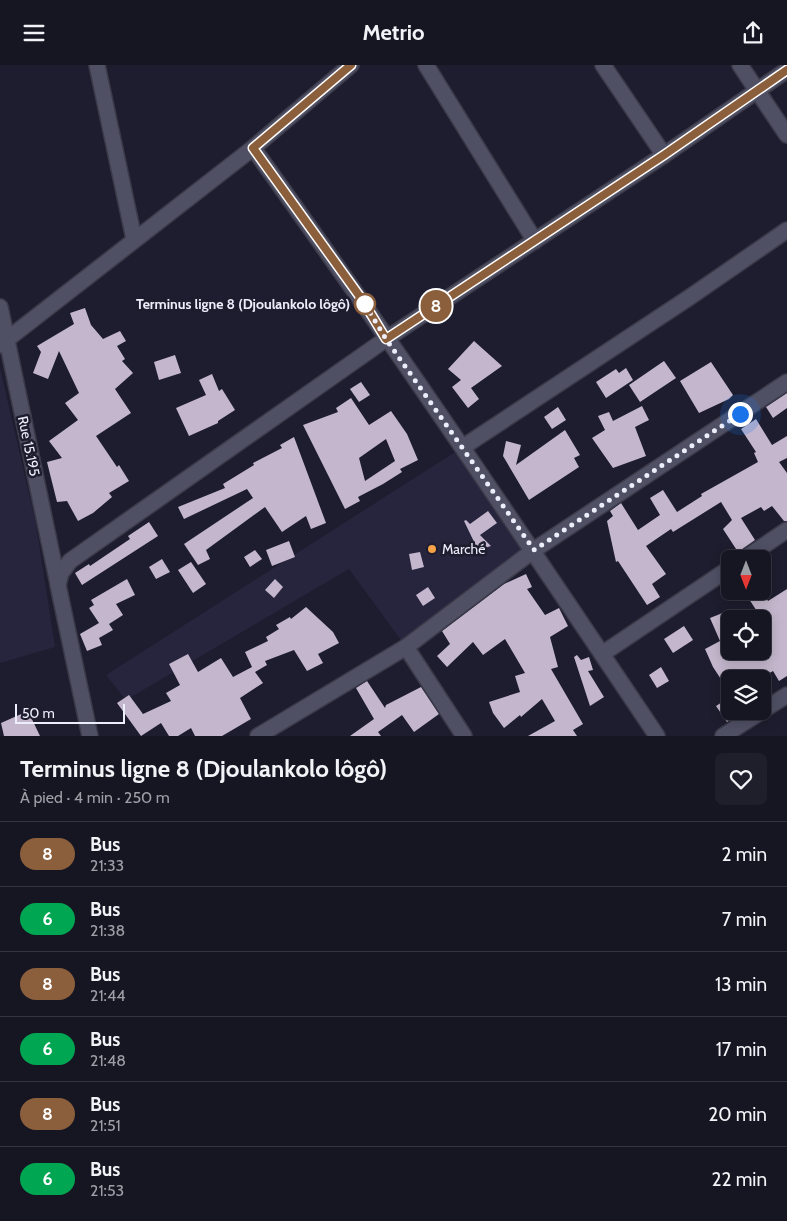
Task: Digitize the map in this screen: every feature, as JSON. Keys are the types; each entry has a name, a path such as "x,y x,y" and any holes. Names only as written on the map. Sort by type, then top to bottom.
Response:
{"street":[{"path":"97,65 134,239"},
{"path":"3,343 253,148 351,65"},
{"path":"426,65 535,241"},
{"path":"603,65 664,155"},
{"path":"740,65 787,135"},
{"path":"58,585 61,573 70,561 386,339 664,155 787,70"},
{"path":"253,148 363,301 386,339 534,550 657,736"},
{"path":"463,447 690,297 787,230"},
{"name":"Rue 15.195","path":"0,307 3,343 90,736"},
{"path":"258,736 406,647 534,550 787,382"},
{"path":"757,550 787,530"},
{"path":"602,654 721,574"},
{"path":"406,647 464,736"},
{"path":"771,705 787,695"},
{"path":"723,736 748,720"}],"shaded area":[{"path":"0,368 36,524 55,647 0,663"},
{"path":"463,447 534,550 406,647 349,569 126,700 106,675"}],"building":[{"path":"85,308 91,325 103,339 120,331 126,341 117,346 125,359 122,361 133,373 115,389 131,413 96,436 129,481 109,493 112,497 93,513 78,521 67,501 57,502 47,462 62,458 49,441 78,420 65,403 79,393 59,351 48,379 33,373 41,352 37,346 74,324 70,313"},
{"path":"474,341 502,366 471,388 479,399 468,408 452,387 461,380 448,369"},
{"path":"175,355 181,373 159,380 154,362"},
{"path":"664,361 676,378 640,402 629,385"},
{"path":"711,362 733,395 729,399 699,413 680,381"},
{"path":"626,368 633,380 606,398 596,382 616,369 619,373"},
{"path":"212,374 219,391 222,389 235,410 218,421 218,423 189,436 176,408 206,395 199,380"},
{"path":"361,382 370,395 359,402 350,389"},
{"path":"787,393 787,408 773,418 766,407"},
{"path":"351,398 369,425 391,411 407,434 418,460 400,469 402,472 383,484 358,497 360,501 345,509 303,425 338,412 336,408","holes":["386,439 395,461 365,481 359,458"]},
{"path":"642,406 649,420 635,427 646,456 613,468 592,438 605,430 598,416 609,412 613,421"},
{"path":"558,407 566,420 552,429 544,417"},
{"path":"756,419 772,445 787,436 787,458 779,462 787,473 787,521 784,521 772,506 764,511 761,507 741,518 755,540 741,550 737,550 723,529 732,520 721,502 673,532 671,529 646,546 666,574 652,584 660,597 647,605 618,561 616,562 607,521 613,516 610,511 621,503 638,530 660,515 650,498 663,490 677,512 702,496 701,494 758,462 754,453 756,452 741,429"},
{"path":"565,430 580,455 574,458 579,467 529,500 503,456 506,441 521,445 516,465"},
{"path":"294,437 326,523 311,529 306,516 282,532 265,507 206,550 210,559 198,565 184,544 253,498 247,489 184,519 178,507 225,488 223,484 254,465 253,463 282,448 280,445"},
{"path":"488,511 497,523 480,535 491,546 478,550 464,521 466,520 470,524"},
{"path":"149,522 158,536 82,585 75,573 89,564 90,566 130,539 128,536"},
{"path":"289,541 295,557 272,566 266,550"},
{"path":"255,550 262,559 250,567 244,557"},
{"path":"420,552 424,567 412,570 409,554"},
{"path":"162,559 170,572 156,579 149,567"},
{"path":"191,562 206,584 193,593 178,570"},
{"path":"526,574 532,587 527,589 545,615 559,608 568,626 550,637 558,667 551,669 583,724 573,730 577,736 528,736 555,721 542,699 521,717 520,715 504,728 493,713 489,702 520,692 515,676 525,673 505,639 483,655 473,642 447,667 437,656 450,644 442,631 504,584"},
{"path":"127,579 135,595 116,604 123,615 109,624 113,630 99,638 102,645 87,651 80,634 99,623 89,608 94,605 91,600"},
{"path":"275,579 283,587 274,598 265,590"},
{"path":"428,587 435,598 423,606 416,595"},
{"path":"787,589 787,676 779,681 771,670 721,670 721,679 705,649 720,641 710,618 721,614 721,660 771,660 771,610 756,610 750,600 768,601"},
{"path":"306,607 333,632 339,643 318,654 323,663 307,671 294,650 265,661 267,665 255,672 263,683 240,698 251,719 222,736 195,736 191,728 178,736 169,736 161,723 141,736 117,703 129,695 143,714 171,701 166,693 180,685 169,664 188,654 198,672 221,658 233,677 252,667 245,652 268,641 266,637 279,629 276,625 290,617 291,619"},
{"path":"684,626 693,640 673,653 664,639"},
{"path":"577,655 581,660 589,657 593,670 588,671 604,697 590,706 574,657"},
{"path":"661,667 669,681 657,688 649,675"},
{"path":"367,681 385,708 386,705 421,687 439,714 414,732 402,715 378,732 381,736 350,736 374,719 356,688"},
{"path":"721,703 721,713 716,706"},
{"path":"28,711 40,736 4,736 1,723"}],"bus line":[{"name":"8","path":"351,65 253,148 363,301 386,339 664,155 787,70"}],"place":[{"name":"Terminus ligne 8 (Djoulankolo lôgô)","path":"365,304"},
{"name":"Marché","path":"432,549"}],"route":[{"path":"365,304 363,301 386,339 534,550 740,414"}]}
